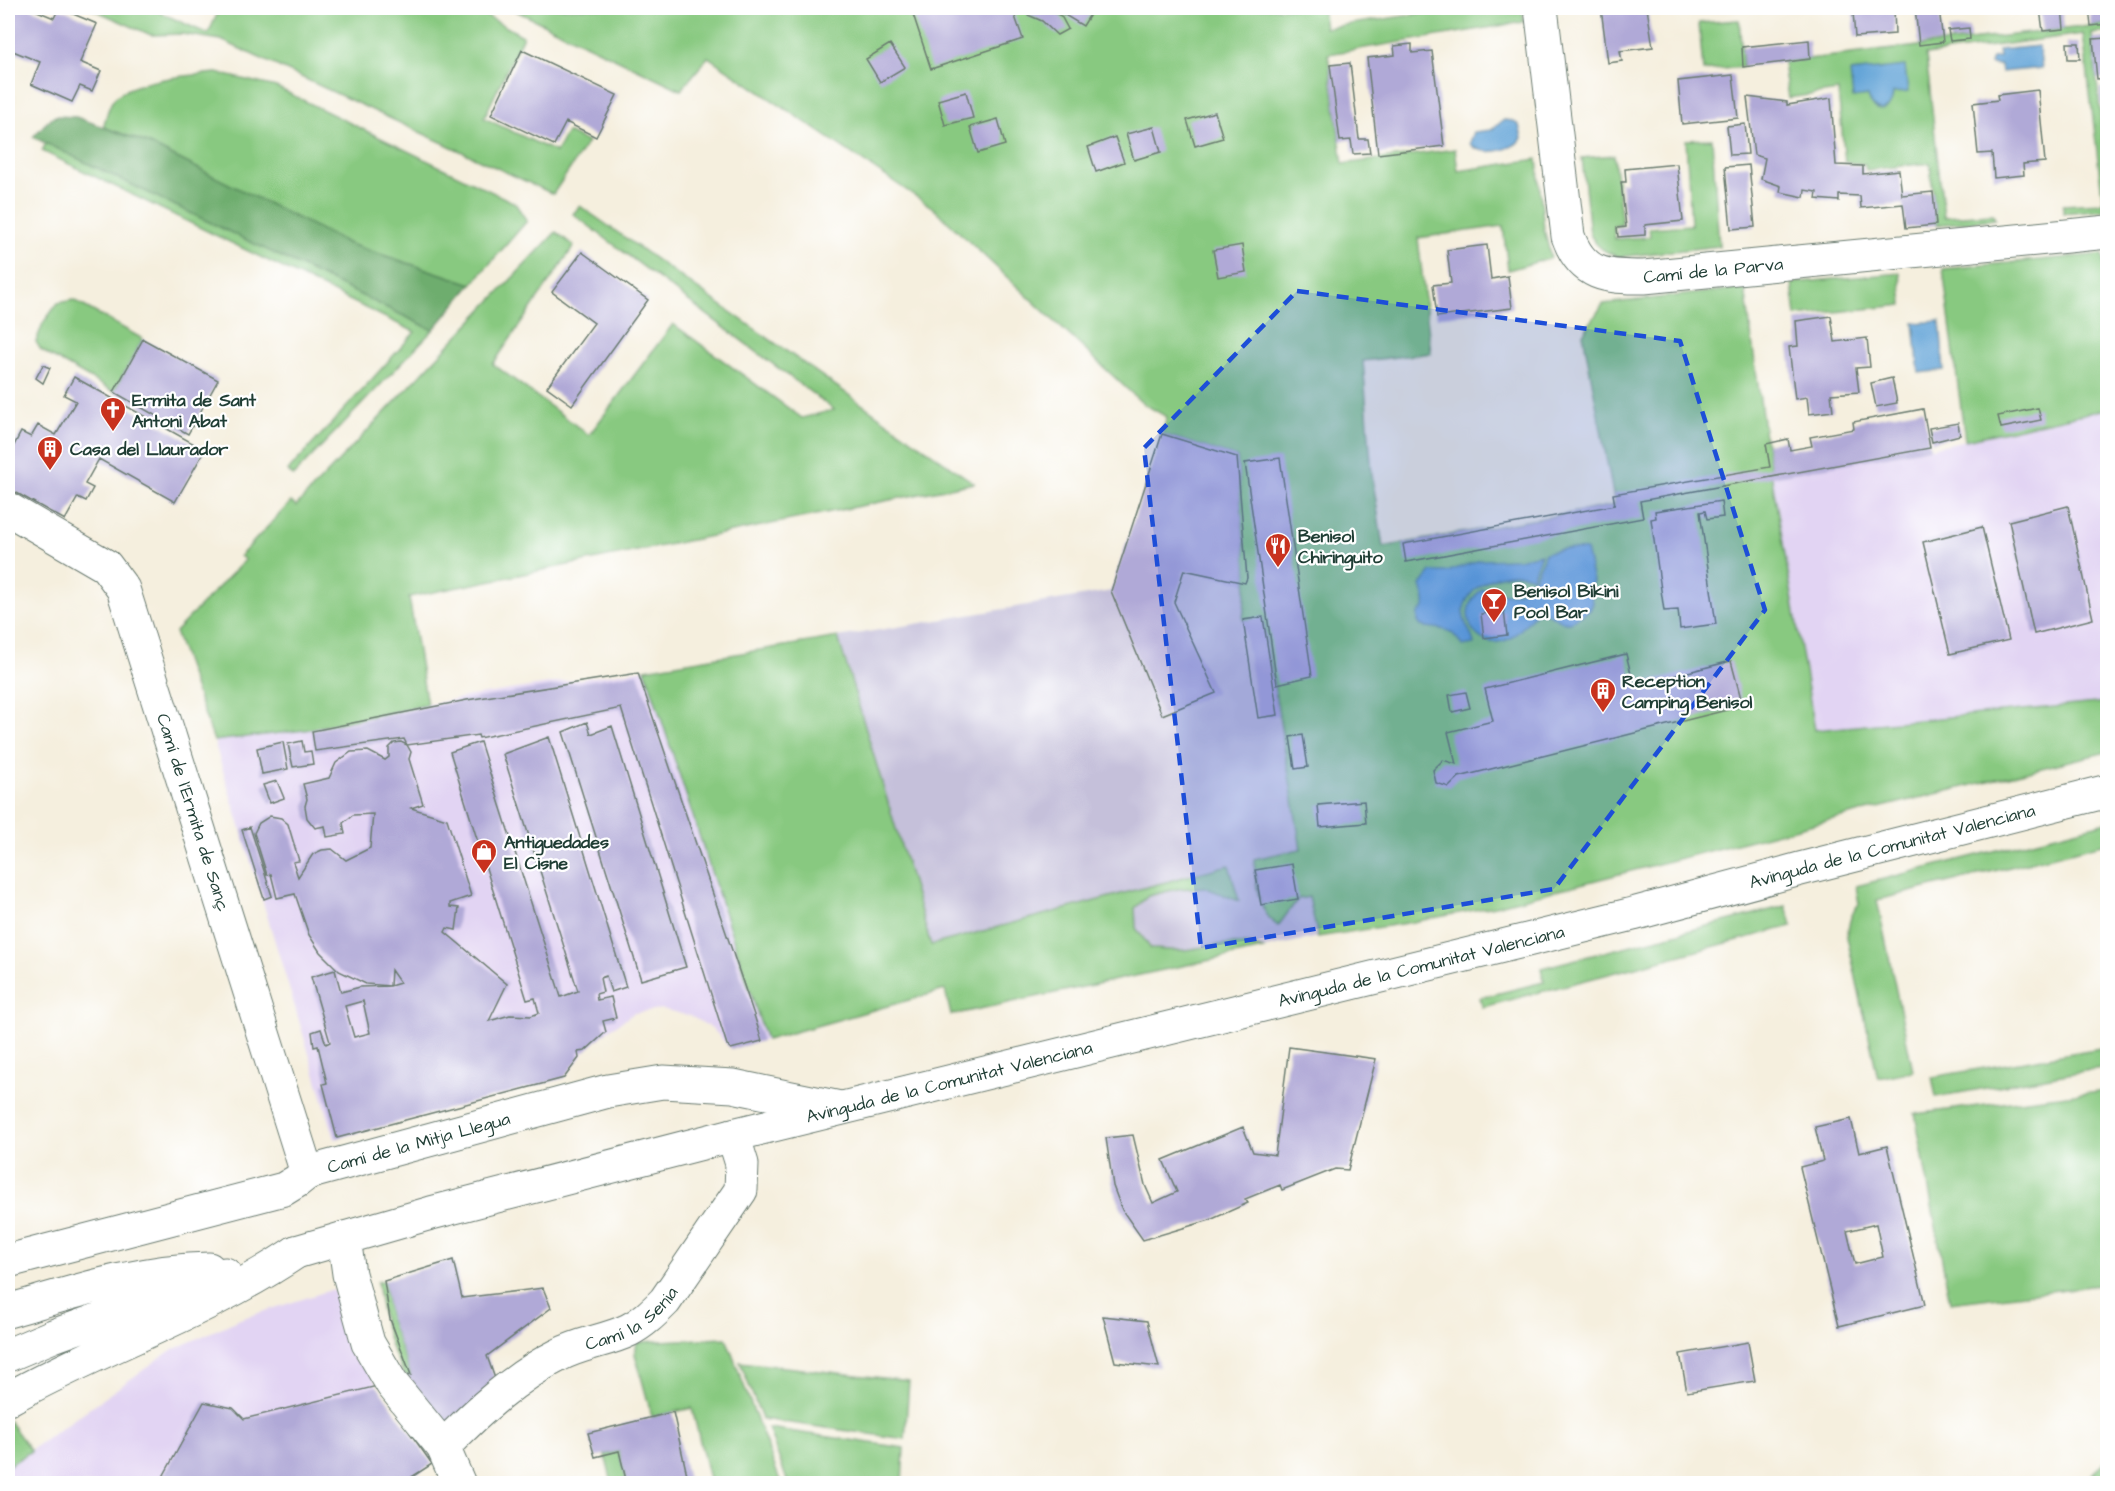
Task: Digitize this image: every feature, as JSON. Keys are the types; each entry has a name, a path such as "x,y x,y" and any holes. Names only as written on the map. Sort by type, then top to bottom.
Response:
{"main road":[{"name":"Camí de la Parva","path":"1541,8 1568,236 1574,253 1587,266 1602,274 1616,277 1644,277 2108,232"},
{"name":"Camí de l'Ermita de Sanç","path":"8,509 106,566 123,589 307,1173"},
{"name":"Avinguda de la Comunitat Valenciana","path":"8,1355 53,1336 238,1270 432,1213 840,1108 1633,914 1822,863 2108,791"},
{"name":"Camí de la Mitja Llegua","path":"8,1261 284,1189 307,1173 608,1091 663,1082 733,1086 840,1108"},
{"name":"Camí la Senia","path":"443,1447 502,1392 546,1362 561,1353 629,1330 650,1316 665,1301 741,1190 742,1164 733,1135"},
{"path":"344,1238 349,1274 368,1343 392,1384 443,1447 459,1484"},
{"path":"8,1399 93,1355 222,1297 266,1273 296,1252"},
{"path":"8,1311 124,1278 176,1269 238,1270"}],"highlighted area":[{"path":"1297,291 1680,341 1765,610 1554,889 1201,948 1144,448"}],"shaded area":[{"path":"2107,409 2107,702 1815,730 1772,476 1930,448"},
{"path":"1167,417 1241,440 1278,715 1318,937 951,1015 838,637 1111,591"},
{"name":"Antiguedades El Cisne","path":"645,669 766,1040 731,1049 712,1028 690,1016 662,1009 634,1013 606,1032 585,1051 564,1078 335,1139 214,741 305,730 466,697"},
{"path":"334,1289 355,1342 377,1386 432,1464 401,1484 8,1484 8,1466 170,1351 240,1319"}],"green space":[{"path":"90,8 150,8 208,34 220,8 485,8 483,14 523,36 484,118 556,152 567,132 588,142 553,194 221,40 182,34 151,35"},
{"path":"510,8 1322,8 1325,28 1457,8 1522,8 1524,22 1328,54 1343,164 1455,149 1458,171 1537,159 1544,229 1551,258 1508,270 1503,226 1418,238 1431,353 1363,361 1372,475 1383,547 1615,505 1583,334 1603,304 1745,288 1766,444 1815,730 2107,702 2107,752 1829,820 1495,906 1318,937 1309,897 1298,899 1278,926 1271,920 1262,905 1257,887 1254,859 1301,849 1263,618 1243,620 1247,578 1237,457 1162,434 1167,417 1142,403 933,208 708,57 681,90"},
{"path":"1739,20 1743,67 1703,71 1699,23"},
{"path":"2107,24 2107,32 2092,34 2107,178 2107,209 2063,213 2063,205 2103,203 2083,34 1926,55 1944,217 1993,214 1995,219 1936,225 1930,163 1866,170 1865,164 1845,162 1838,91 1788,98 1783,62"},
{"path":"217,73 276,87 515,203 527,221 472,284 349,244 147,143 103,127 113,100 132,87 162,79"},
{"path":"55,116 76,117 147,143 349,244 472,284 433,330 33,137"},
{"path":"1712,139 1719,246 1619,257 1596,243 1590,234 1582,158 1614,155 1622,225 1614,226 1615,239 1650,237 1649,228 1691,225 1686,140"},
{"path":"46,143 433,330 293,476 288,471 415,332 42,151"},
{"path":"580,206 974,483 409,597 427,705 305,730 214,741 175,632 245,560 240,556 291,502 296,506 556,232 574,246 493,364 589,435 673,324 802,418 834,410 573,214"},
{"path":"2103,254 2108,290 2107,409 1965,440 1943,269"},
{"path":"1900,273 1903,305 1796,316 1792,283"},
{"path":"73,300 143,339 114,392 41,350 36,342 43,323 58,303"},
{"path":"838,637 931,945 1229,865 1239,901 1204,887 1177,889 1148,896 1135,908 1136,928 1151,949 1184,950 1224,944 1242,944 1263,949 951,1015 945,990 766,1040 645,669"},
{"path":"2107,822 2107,843 1877,900 1913,1071 1878,1078 1847,937 1849,923 1859,904 1856,886"},
{"path":"1786,906 1792,926 1483,1007 1479,998 1544,982 1541,968"},
{"path":"2107,1047 2107,1067 1936,1097 1932,1077"},
{"path":"2107,1090 2107,1284 1950,1303 1915,1114"},
{"path":"384,1281 390,1319 411,1375 405,1376 392,1349 383,1321 377,1282"},
{"path":"726,1338 781,1483 710,1483 692,1408 652,1417 635,1354 637,1342"},
{"path":"740,1362 909,1381 905,1439 762,1419"},
{"path":"8,1422 31,1451 8,1466"},
{"path":"768,1428 904,1448 902,1483 788,1483"},
{"path":"619,1451 627,1483 612,1483 605,1455"},
{"path":"2107,1460 2107,1483 2082,1483"}],"water":[{"path":"2039,46 2042,68 2001,72 2000,65 1990,64 1992,58 1999,57 1998,50"},
{"path":"1905,66 1908,92 1893,93 1892,100 1886,108 1882,110 1874,107 1868,96 1853,98 1850,72"},
{"path":"1504,120 1514,121 1519,125 1522,138 1518,143 1504,149 1488,151 1474,148 1470,143 1474,132 1491,130"},
{"path":"1940,321 1944,370 1919,373 1914,323"},
{"path":"1560,549 1586,550 1593,581 1590,587 1593,603 1590,610 1570,622 1560,621 1546,612 1536,613 1509,639 1497,642 1486,641 1477,635 1471,628 1468,618 1469,608 1474,598 1483,589 1507,594 1524,589 1536,575 1545,553"},
{"path":"1541,554 1532,577 1513,574 1492,579 1482,584 1468,599 1463,613 1474,644 1462,646 1449,631 1421,626 1418,622 1418,614 1425,603 1421,585 1431,572 1447,572 1480,560 1518,559"}],"building":[{"path":"8,8 30,8 54,18 59,8 97,24 80,62 101,71 92,91 80,86 72,102 31,84 40,62 8,49"},
{"path":"911,8 1012,8 1023,39 931,69"},
{"path":"1029,8 1045,8 1061,16 1068,29 1057,35 1042,21 1028,15"},
{"path":"1053,8 1094,8 1083,26"},
{"path":"1601,8 1647,8 1653,47 1620,51 1622,61 1608,63"},
{"path":"1915,8 1939,8 1943,42 1919,45"},
{"path":"2062,8 2064,29 2043,31 2040,9"},
{"path":"2089,8 2108,8 2108,24 2091,26"},
{"path":"1894,9 1895,34 1855,37 1853,12"},
{"path":"1969,28 1970,39 1950,41 1948,30"},
{"path":"2108,38 2108,78 2097,79 2093,39"},
{"path":"1809,40 1810,59 1743,67 1742,47"},
{"path":"2067,43 2079,43 2080,59 2068,59"},
{"path":"890,44 905,67 880,82 866,59"},
{"path":"1412,44 1412,53 1432,51 1444,146 1378,154 1367,58 1395,55 1394,46"},
{"path":"522,50 617,95 596,137 566,122 554,145 491,115"},
{"path":"1350,63 1359,139 1368,139 1370,153 1353,154 1351,140 1340,141 1330,65"},
{"path":"1733,75 1738,118 1682,124 1678,81"},
{"path":"2100,88 2107,88 2108,105 2101,105"},
{"path":"2038,90 2045,162 2023,164 2024,175 1994,178 1992,153 1978,154 1973,103 1998,100 1997,95"},
{"path":"966,92 973,118 945,125 938,100"},
{"path":"1747,97 1787,102 1787,105 1831,98 1836,165 1863,166 1863,174 1899,170 1902,195 1933,192 1936,225 1906,228 1903,204 1861,208 1860,196 1839,195 1839,201 1816,199 1817,192 1805,190 1804,197 1780,192 1781,186 1761,179 1765,158 1754,155"},
{"path":"1215,112 1223,138 1195,146 1187,120"},
{"path":"998,119 1005,145 978,153 970,127"},
{"path":"1745,124 1748,154 1730,155 1727,126"},
{"path":"1154,127 1161,152 1134,160 1126,134"},
{"path":"1115,137 1124,162 1096,172 1088,147"},
{"path":"1677,164 1683,221 1645,225 1645,235 1618,237 1617,228 1626,227 1621,182 1626,182 1625,169"},
{"path":"1749,165 1755,227 1731,229 1725,167"},
{"path":"1242,245 1246,272 1218,277 1213,250"},
{"path":"1487,245 1491,279 1508,276 1512,308 1437,317 1433,285 1451,283 1447,250"},
{"path":"582,252 648,300 572,405 547,387 594,323 552,292"},
{"path":"1831,316 1835,342 1867,338 1870,367 1856,368 1859,392 1831,394 1833,411 1809,414 1807,397 1795,399 1789,347 1798,346 1796,321"},
{"path":"143,339 218,380 188,434 114,392"},
{"path":"43,365 50,368 43,383 36,378"},
{"path":"74,377 205,450 175,502 99,459 85,484 93,488 86,501 78,497 65,520 8,488 8,457 21,432 31,437 38,425 56,435 76,401 64,395"},
{"path":"1892,378 1897,403 1876,407 1871,383"},
{"path":"2038,408 2041,420 2001,428 1998,416"},
{"path":"1923,409 1930,448 1640,501 1643,518 1406,562 1403,544 1615,505 1613,494 1770,467 1766,444 1788,439 1790,450 1812,446 1810,437 1854,429 1853,422"},
{"path":"1958,423 1960,435 1932,442 1929,428"},
{"path":"1162,434 1237,457 1247,578 1245,583 1184,570 1174,602 1216,693 1162,715 1111,591"},
{"name":"Benisol Chiringuito","path":"1280,458 1312,676 1277,684 1245,463"},
{"path":"1721,501 1723,517 1707,519 1705,511 1700,512 1716,624 1680,629 1678,610 1664,611 1651,519 1656,518 1655,511"},
{"path":"2068,506 2093,619 2034,634 2009,521"},
{"path":"1982,527 2009,640 1950,654 1923,542"},
{"name":"Benisol Bikini Pool Bar","path":"1504,611 1507,635 1484,638 1481,614"},
{"path":"1263,617 1278,715 1258,718 1243,620"},
{"name":"Reception Camping Benisol","path":"1626,654 1634,686 1731,661 1743,706 1459,777 1449,787 1436,783 1433,770 1443,760 1456,764 1448,732 1493,721 1485,689"},
{"path":"638,673 762,1041 731,1049 727,1045 621,708 479,738 478,735 407,745 404,739 315,751 312,731 467,700"},
{"path":"1466,692 1470,708 1452,712 1449,695"},
{"path":"587,722 591,734 612,726 686,967 641,980 563,732"},
{"path":"1303,735 1308,767 1295,769 1290,737"},
{"path":"549,737 626,987 611,992 606,976 600,978 603,992 596,994 597,1000 611,997 616,1018 603,1021 606,1032 585,1051 578,1052 579,1058 564,1078 337,1138 323,1084 327,1083 318,1046 314,1047 312,1032 321,1029 326,1044 330,1042 311,977 335,970 341,992 360,987 390,986 366,984 339,971 320,952 309,935 295,894 277,898 271,874 267,875 254,833 259,823 270,816 281,818 288,824 299,861 293,862 298,877 313,854 322,850 332,849 346,860 370,848 373,814 353,815 343,823 345,834 327,837 325,826 315,828 307,818 305,806 307,799 303,784 329,778 336,763 351,752 368,751 385,760 389,757 389,748 394,743 401,742 407,745 411,752 409,759 423,804 411,808 447,819 471,896 450,903 450,907 459,908 456,930 447,928 445,932 507,984 489,1021 510,1015 531,1016 539,1013 535,998 527,1000 450,752 480,742 561,997 578,991 503,754","holes":["391,970 400,983 390,986","363,1001 370,1033 354,1037 345,1006"]},
{"path":"302,741 304,752 311,751 313,764 293,767 288,744"},
{"path":"283,742 288,769 262,774 257,748"},
{"path":"277,781 284,798 270,803 263,785"},
{"path":"1364,801 1366,823 1320,827 1318,805"},
{"path":"250,827 272,896 264,899 242,830"},
{"path":"1292,864 1298,899 1261,905 1255,870"},
{"path":"1289,1047 1376,1059 1348,1170 1335,1169 1282,1190 1280,1185 1245,1199 1248,1203 1210,1220 1143,1240 1122,1210 1113,1186 1106,1138 1133,1135 1145,1185 1153,1203 1177,1192 1163,1160 1243,1127 1253,1152 1275,1155"},
{"path":"1851,1119 1859,1153 1887,1146 1925,1305 1839,1326 1800,1167 1823,1161 1815,1127","holes":["1876,1224 1883,1257 1855,1264 1847,1231"]},
{"path":"453,1260 462,1298 543,1288 551,1308 487,1356 498,1387 447,1425 440,1421 405,1376 411,1375 390,1319 384,1281"},
{"path":"1103,1316 1147,1321 1159,1367 1115,1362"},
{"path":"1748,1342 1755,1381 1687,1392 1680,1354"},
{"path":"377,1386 432,1464 401,1484 159,1484 204,1402 233,1408 244,1419"},
{"path":"673,1412 689,1484 627,1484 619,1451 595,1457 588,1433"}],"place":[{"name":"Ermita de Sant Antoni Abat","path":"113,433"},
{"name":"Casa del Llaurador","path":"50,472"},
{"name":"Benisol Chiringuito","path":"1278,569"},
{"name":"Benisol Bikini Pool Bar","path":"1494,624"},
{"name":"Reception Camping Benisol","path":"1603,714"},
{"name":"Antiguedades El Cisne","path":"484,875"}]}
